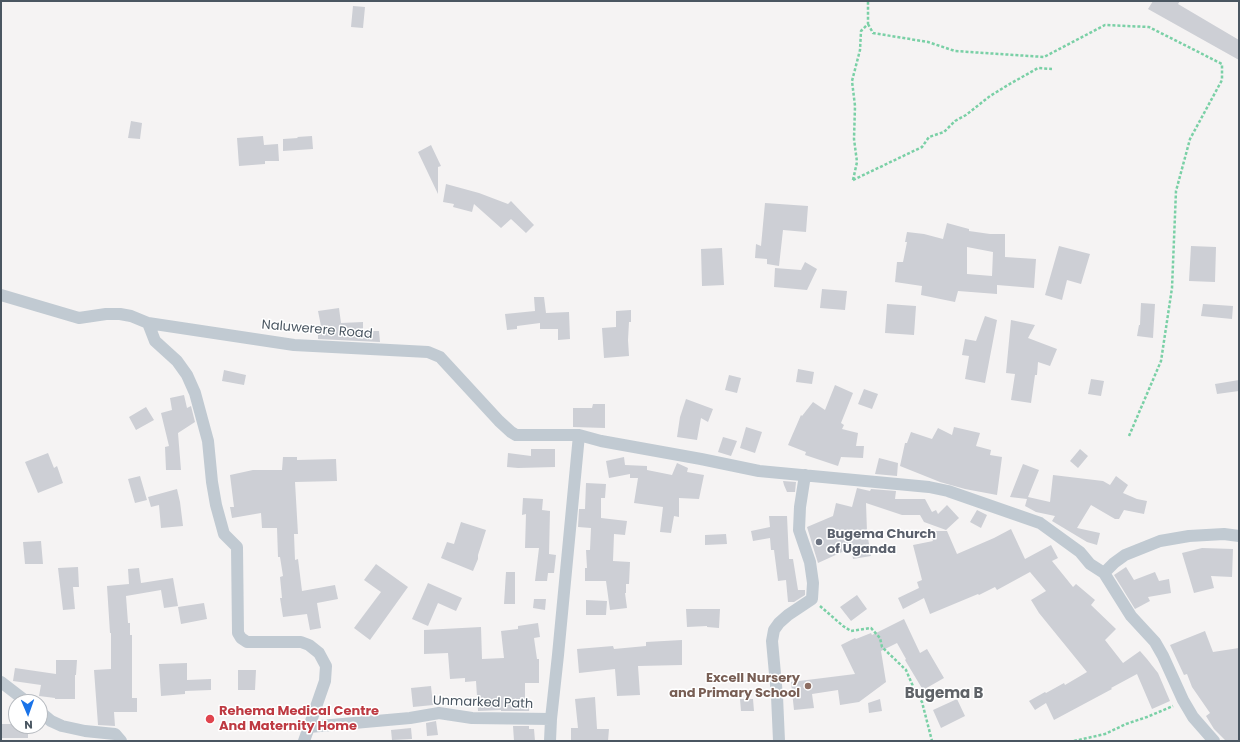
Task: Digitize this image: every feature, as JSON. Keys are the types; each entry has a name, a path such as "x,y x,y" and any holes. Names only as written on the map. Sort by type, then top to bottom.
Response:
{"street":[{"name":"Naluwerere Road","path":"1,295 79,318 106,314 120,314 131,316 148,323 294,345 428,352 440,356 499,421 516,435 579,435 601,441 752,470 929,487 948,491 1040,523 1080,552 1090,564 1104,573"},
{"path":"148,323 155,341 177,360 187,375 195,393 208,441 216,506 224,534 237,547 238,633 241,638 247,642 301,642 309,645 319,653 326,666 325,681 304,741"},
{"path":"550,741 579,435"},
{"path":"779,741 772,641 774,630 788,615 812,599 813,574 799,530 800,507 805,475"},
{"path":"1214,741 1193,717 1183,700 1155,642 1131,616 1104,573 1125,555 1160,541 1189,536 1224,534 1239,536"},
{"path":"1,682 17,694"},
{"name":"Unmarked Path","path":"309,727 410,718 439,713 472,718 551,719"},
{"path":"48,719 62,726 85,731 115,734 121,741"}],"path":[{"path":"868,1 868,24 872,33 928,42 955,51 1044,58 1105,25 1149,27 1222,64 1222,80 1190,139 1176,191 1172,288 1161,361 1129,436"},
{"path":"868,24 862,31 860,50 852,81 855,106 854,139 857,162 853,180 922,146 929,137 944,132 955,121 966,115 990,96 1038,68 1052,69"},
{"path":"812,599 842,626 851,631 871,628 880,638 882,647 906,670 915,691 922,702 932,741"},
{"path":"1074,741 1105,734 1126,724 1171,707 1183,700"}],"building":[{"path":"1153,1 1180,1 1178,4 1239,40 1239,60 1148,9"},
{"path":"353,6 365,7 363,28 351,27"},
{"path":"131,121 142,123 140,139 128,138"},
{"path":"263,136 264,145 278,144 279,161 265,161 265,164 239,166 237,138"},
{"path":"312,136 313,149 283,151 283,139"},
{"path":"431,145 441,166 438,167 438,194 418,152"},
{"path":"446,184 479,193 508,204 511,201 534,225 526,233 511,219 501,228 474,204 472,212 453,207 454,204 443,202"},
{"path":"765,203 808,206 806,232 783,230 779,266 767,264 767,259 755,258 756,244 761,246"},
{"path":"947,223 969,229 969,231 990,234 1005,234 1005,257 1036,259 1034,288 997,285 997,294 958,291 955,302 921,295 922,286 895,282 897,262 903,262 907,242 905,242 907,232 924,234 943,239","holes":["967,247 993,252 992,276 967,274"]},
{"path":"1059,246 1090,254 1081,284 1067,280 1062,300 1045,295"},
{"path":"1191,246 1216,247 1215,282 1189,281"},
{"path":"722,248 724,285 702,286 701,249"},
{"path":"805,262 817,269 807,290 774,287 775,268 801,270"},
{"path":"822,289 847,291 845,310 820,308"},
{"path":"534,297 544,297 546,313 569,312 570,339 558,340 558,329 540,329 540,323 517,326 517,329 507,330 505,314 535,311"},
{"path":"1141,303 1155,304 1153,338 1137,336 1140,325"},
{"path":"887,304 916,306 914,335 885,333"},
{"path":"1203,304 1233,306 1232,319 1201,316"},
{"path":"339,308 341,323 363,322 363,331 379,331 380,342 318,339 318,326 321,326 318,311"},
{"path":"631,310 628,340 629,356 604,358 602,328 616,327 616,311"},
{"path":"985,316 997,320 985,383 965,379 969,356 962,355 965,339 976,341"},
{"path":"1011,320 1035,325 1028,338 1057,349 1050,366 1038,362 1037,375 1035,375 1031,403 1011,400 1015,374 1006,373"},
{"path":"798,369 814,372 812,384 796,382"},
{"path":"224,370 246,375 244,385 222,381"},
{"path":"729,375 741,378 737,393 725,390"},
{"path":"1091,379 1104,381 1101,396 1088,394"},
{"path":"1239,380 1239,391 1217,394 1215,384"},
{"path":"835,385 853,393 841,423 844,425 842,429 858,433 856,446 864,446 863,458 841,457 838,466 805,455 806,452 788,445 801,415 802,416 813,402 825,410"},
{"path":"864,389 878,394 872,409 858,404"},
{"path":"184,395 187,408 191,406 195,422 178,433 181,470 166,470 165,447 169,446 161,413 172,410 170,398"},
{"path":"686,399 713,409 708,422 701,418 697,440 677,437 680,417"},
{"path":"593,404 605,404 605,428 573,427 573,408 592,408"},
{"path":"146,407 154,420 136,430 129,417"},
{"path":"746,427 762,432 755,453 740,448"},
{"path":"954,427 980,433 976,446 991,450 990,455 1002,457 997,495 965,489 940,482 900,466 905,443 907,443 911,432 932,439 938,428 952,435"},
{"path":"723,437 737,441 731,456 718,452"},
{"path":"531,449 555,449 555,467 507,467 508,453 531,456"},
{"path":"1080,449 1088,456 1078,468 1070,461"},
{"path":"48,453 54,468 57,466 63,483 38,493 25,462"},
{"path":"283,457 297,457 297,460 336,459 337,481 295,482 298,534 294,534 295,560 298,559 302,591 335,585 338,599 317,603 321,628 310,630 307,614 283,617 280,598 282,598 280,577 283,576 280,557 278,557 277,528 262,528 261,513 232,518 230,507 234,507 230,475 253,470 282,470"},
{"path":"624,457 625,465 647,466 647,470 672,475 677,463 688,468 687,472 704,475 699,499 679,498 679,517 674,516 671,533 660,532 663,507 634,503 638,478 630,478 630,474 609,478 606,461"},
{"path":"879,458 898,463 897,476 875,474"},
{"path":"1023,464 1039,470 1028,497 1050,502 1053,475 1103,481 1110,485 1116,476 1128,485 1123,493 1137,499 1147,501 1144,514 1124,510 1119,519 1115,519 1091,505 1077,528 1100,533 1097,545 1087,542 1052,521 1055,516 1036,512 1025,506 1027,499 1010,497"},
{"path":"140,476 147,500 135,503 128,479"},
{"path":"783,481 796,482 795,492 787,492"},
{"path":"586,483 606,484 605,498 601,498 601,518 627,521 625,535 614,534 613,561 630,562 629,584 626,584 625,593 627,608 610,610 606,581 585,581 585,568 587,568 586,550 590,550 591,528 578,527 579,509 585,509"},
{"path":"857,488 870,491 871,489 896,491 895,499 925,499 932,512 936,510 938,514 947,505 959,518 946,530 924,522 920,515 902,515 866,503 867,532 871,556 853,559 851,548 818,563 807,527 833,516 836,503 852,507"},
{"path":"177,489 183,526 161,528 159,505 151,507 148,497"},
{"path":"523,498 543,499 542,510 550,511 549,554 556,555 554,573 548,573 547,581 535,581 539,548 525,548 526,514 522,515"},
{"path":"977,510 987,515 981,528 970,522"},
{"path":"769,516 787,516 789,559 793,559 798,590 805,590 805,595 794,602 788,602 786,580 778,581 774,550 771,550 770,538 753,541 751,531 770,527"},
{"path":"461,522 486,530 473,571 441,558 447,542 454,544"},
{"path":"1011,529 1025,559 1051,545 1058,558 1052,561 1073,587 1076,584 1095,600 1091,605 1116,629 1105,640 1123,663 1140,651 1158,673 1170,701 1152,709 1137,674 1054,720 1046,703 1035,710 1029,701 1064,683 1065,685 1087,672 1039,613 1031,600 1046,591 1030,572 997,590 995,587 979,595 978,594 930,614 924,598 903,609 898,598 919,588 917,582 922,580 913,545 933,541 928,531 947,531 957,554"},
{"path":"726,534 727,544 705,545 705,535"},
{"path":"41,541 43,564 25,564 23,542"},
{"path":"1202,548 1233,549 1232,577 1211,576 1214,588 1194,593 1182,553"},
{"path":"376,564 408,587 370,640 354,628 381,592 364,580"},
{"path":"78,567 79,587 73,587 75,609 63,610 58,568"},
{"path":"1126,567 1134,580 1155,572 1159,581 1169,579 1171,593 1148,597 1150,601 1135,609 1114,575"},
{"path":"139,568 141,583 173,578 178,606 164,608 161,590 126,596 128,623 130,623 130,635 132,635 132,698 137,698 137,712 114,712 115,726 98,725 94,670 111,669 111,633 107,586 129,584 128,569"},
{"path":"506,572 515,572 515,604 504,604"},
{"path":"428,583 462,598 456,611 438,603 428,626 412,619"},
{"path":"857,595 867,609 851,621 840,607"},
{"path":"534,599 546,599 545,610 533,608"},
{"path":"586,600 607,601 606,615 586,615"},
{"path":"204,603 207,619 181,624 178,607"},
{"path":"686,609 720,609 719,628 707,626 687,627"},
{"path":"904,619 920,653 927,649 944,678 923,690 905,660 906,659 897,643 881,651 886,682 859,702 840,705 838,690 812,694 814,708 794,710 791,682 855,674 841,645 855,638 856,639 871,633 872,635"},
{"path":"538,623 540,637 534,638 537,659 539,659 539,683 525,683 525,701 530,702 529,711 478,711 476,681 465,682 465,678 450,679 448,653 424,654 424,630 481,627 482,659 504,658 501,631 518,629 518,626"},
{"path":"1205,631 1213,652 1239,648 1239,741 1226,741 1214,729 1206,716 1210,713 1192,687 1187,674 1184,675 1170,645"},
{"path":"682,640 682,665 638,666 640,695 617,696 615,669 579,673 577,649 613,646 614,649 646,646 646,642"},
{"path":"56,660 77,660 75,675 75,699 55,699 48,697 48,694 39,694 41,685 13,681 15,668 56,674"},
{"path":"187,663 187,680 211,679 211,690 185,691 185,694 161,696 159,664"},
{"path":"238,670 256,670 255,690 238,690"},
{"path":"431,686 433,705 413,707 411,688"},
{"path":"595,697 597,729 609,729 608,741 571,741 571,728 578,728 575,699"},
{"path":"740,699 753,699 754,711 741,711"},
{"path":"880,699 882,711 869,713 868,703"},
{"path":"957,699 965,716 941,728 933,710"},
{"path":"436,721 438,735 427,736 426,723"},
{"path":"1,724 8,724 8,734 28,734 28,738 1,738"},
{"path":"513,726 529,726 529,729 534,729 535,741 514,741"},
{"path":"411,728 412,739 392,740 391,730"}],"place":[{"name":"Bugema Church of Uganda","path":"819,542"},
{"name":"Excell Nursery and Primary School","path":"808,686"},
{"name":"Rehema Medical Centre And Maternity Home","path":"210,719"}],"district":[{"name":"Bugema B","path":"944,694"}]}
